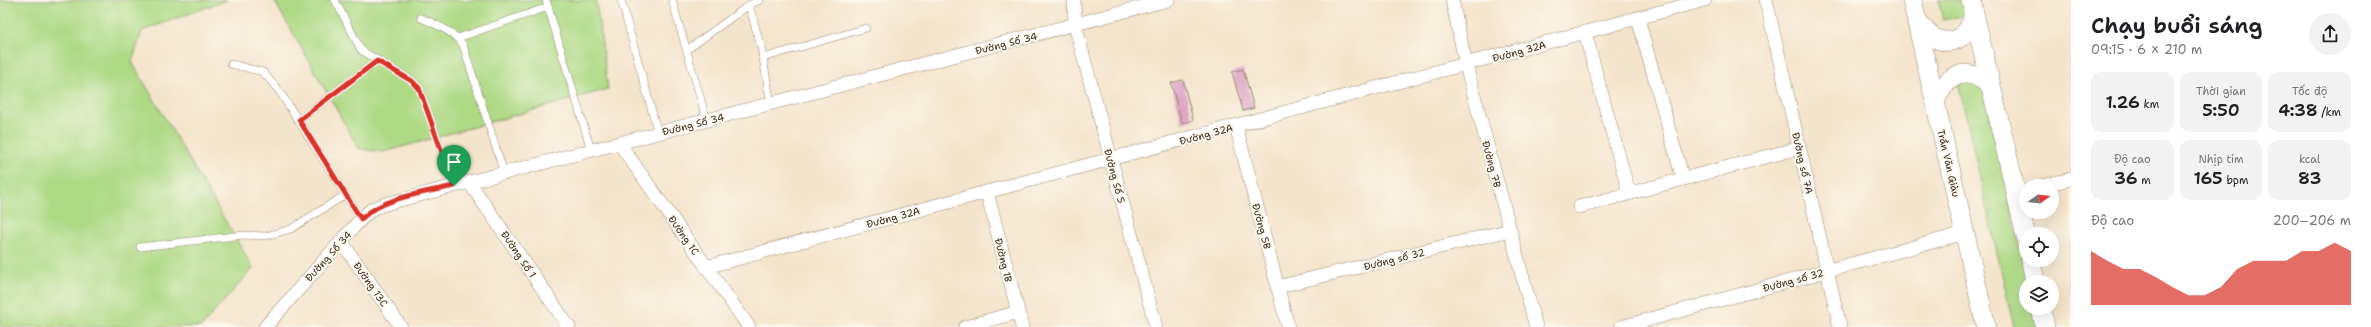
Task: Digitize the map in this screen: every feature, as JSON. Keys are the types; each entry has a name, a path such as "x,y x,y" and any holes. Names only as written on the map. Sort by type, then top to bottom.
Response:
{"main road":[{"name":"Trần Văn Giàu","path":"1912,0 1986,327"},
{"path":"1916,19 1930,36 1938,40 1953,40 1967,32 1974,18 1972,4"},
{"path":"1972,4 1991,86 2019,183"},
{"path":"1935,102 1946,82 1959,75 1976,75 1991,86"},
{"path":"2042,315 2045,327"}],"street":[{"path":"1074,0 1075,25"},
{"name":"Đường Số 34","path":"265,327 361,219 372,209 385,204 1168,0"},
{"name":"Đường 7B","path":"1452,0 1466,65 1536,327"},
{"name":"Đường 32A","path":"706,267 1706,0"},
{"name":"Đường số 7A","path":"1766,0 1840,327"},
{"path":"1638,19 1682,179"},
{"name":"Đường Số 5","path":"1075,25 1156,327"},
{"path":"1585,33 1629,193"},
{"name":"Đường 5B","path":"1236,126 1288,327"},
{"name":"Đường 1C","path":"619,143 749,327"},
{"path":"1579,207 1799,148"},
{"path":"2059,182 2071,179"},
{"name":"Đường Số 1","path":"470,182 569,327"},
{"name":"Đường 1B","path":"987,192 1022,327"},
{"name":"Đường số 32","path":"1278,287 1510,230"},
{"name":"Đường số 32","path":"1621,327 1965,233"},
{"name":"Đường 13C","path":"341,241 401,327"},
{"path":"965,327 1018,312"}],"lane":[{"path":"334,0 361,50 412,81 419,88 454,186"},
{"path":"621,0 658,133"},
{"path":"672,0 688,49 707,120"},
{"path":"688,49 750,5 760,0"},
{"path":"458,38 547,4 591,150"},
{"path":"750,5 763,58 771,104"},
{"path":"421,18 446,29 458,38 463,45 504,173"},
{"path":"763,58 866,28"},
{"path":"299,120 377,61"},
{"path":"231,64 263,72 280,92 361,219"},
{"path":"140,247 243,235 266,236 291,229 345,195"}],"green space":[{"path":"0,0 227,0 142,31 132,62 253,268 201,327 0,327"},
{"path":"274,0 596,0 608,89 384,152 359,149"},
{"path":"1938,0 1964,0 1967,15 1943,20"},
{"path":"1979,71 2019,243 2019,267 2025,267 2026,275 2019,275 2019,315 2035,315 2038,327 2014,327 1957,77"}],"building":[{"path":"1243,69 1254,108 1243,111 1232,72"},
{"path":"1183,80 1193,120 1182,123 1171,83"}],"route":[{"path":"377,61 412,81 419,88 454,186 385,204 372,209 361,219 299,120 377,61"}]}
